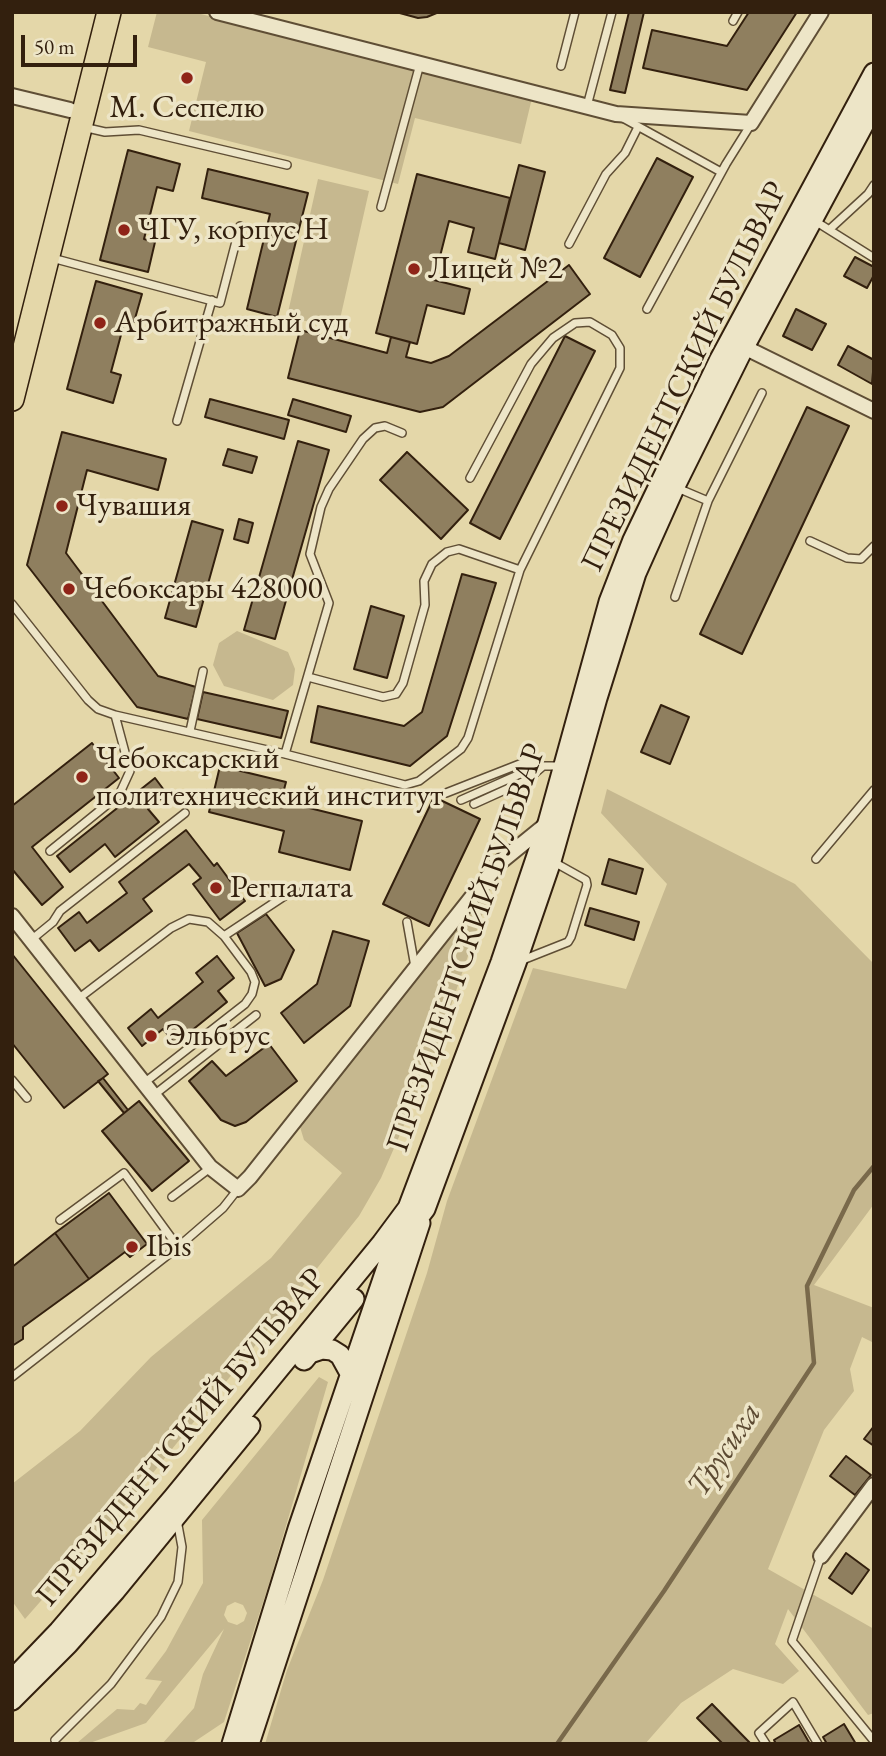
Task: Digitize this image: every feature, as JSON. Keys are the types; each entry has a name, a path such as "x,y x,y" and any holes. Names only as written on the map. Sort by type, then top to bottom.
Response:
{"main road":[{"path":"12,399 41,255 75,118 95,12"},
{"path":"75,118 109,12"},
{"name":"ПРЕЗИДЕНТСКИЙ БУЛЬВАР","path":"416,1208 548,823 609,602 633,540 719,361 874,73"},
{"name":"ПРЕЗИДЕНТСКИЙ БУЛЬВАР","path":"12,1700 68,1644 176,1516 416,1208 516,963 551,861 636,573 675,486 744,348 874,105"},
{"path":"12,340 41,255"},
{"path":"232,1744 298,1530 391,1252 416,1208"},
{"path":"248,1744 369,1382 416,1208"},
{"name":"ПРЕЗИДЕНТСКИЙ БУЛЬВАР","path":"328,1332 391,1252"},
{"path":"306,1348 318,1334 328,1332 345,1335 359,1350 369,1382"},
{"path":"306,1348 332,1350 340,1355 351,1375"},
{"name":"ПРЕЗИДЕНТСКИЙ БУЛЬВАР","path":"12,1680 306,1348"}],"street":[{"path":"216,12 616,114 751,123 821,12"},
{"path":"12,96 75,118"},
{"path":"744,348 874,411"},
{"path":"12,916 211,1167 238,1189 499,863 548,823"},
{"path":"821,1556 874,1485"}],"lane":[{"path":"561,66 575,12"},
{"path":"587,107 612,12"},
{"path":"733,21 738,12"},
{"path":"381,207 420,64"},
{"path":"616,114 721,172"},
{"path":"75,118 105,132 139,130 287,165"},
{"path":"647,309 721,172 751,123"},
{"path":"569,244 606,174 625,152 638,127"},
{"path":"830,229 869,194 874,185"},
{"path":"811,219 874,258"},
{"path":"41,255 220,303 240,226"},
{"path":"177,421 212,300"},
{"path":"12,604 88,701 98,709 405,785 419,781 461,749 468,738 520,570 620,368 620,348 612,335 590,322 575,323 553,338 531,364 470,478"},
{"path":"675,597 708,501 762,393"},
{"path":"285,754 329,603 310,554 321,507 329,489 363,439 375,428 385,426 402,433"},
{"path":"675,486 708,501"},
{"path":"810,541 847,558 861,559 874,546"},
{"path":"309,677 383,697 396,694 403,683 425,605 424,581 432,564 447,552 459,549 520,570"},
{"path":"190,731 203,671"},
{"path":"50,851 119,795 130,771 115,715"},
{"path":"446,793 530,760 542,766"},
{"path":"461,800 529,770 542,766 563,766"},
{"path":"474,804 527,780 542,766"},
{"path":"816,859 874,790"},
{"path":"31,940 53,922 60,911 186,813"},
{"path":"516,963 568,942 571,937 587,885 586,880 551,861"},
{"path":"224,936 295,888"},
{"path":"78,999 171,928 188,919 208,922 224,936 251,972 255,982 252,994 245,1004 144,1083"},
{"path":"407,922 416,968"},
{"path":"154,1095 256,1016"},
{"path":"12,1080 27,1098"},
{"path":"172,1197 211,1167"},
{"path":"60,1220 124,1173 178,1247"},
{"path":"12,1377 178,1247 223,1208 238,1189"},
{"path":"55,1740 111,1684 161,1617 177,1582 181,1547 176,1516"},
{"path":"821,1556 792,1641 874,1741"},
{"path":"766,1744 759,1733 793,1702 818,1744"}],"shaded area":[{"path":"157,12 193,12 532,98 521,144 415,118 398,184 189,131 206,62 148,47"},
{"path":"318,179 369,191 338,328 287,317"},
{"path":"237,631 288,652 295,669 293,685 273,700 224,686 213,665 219,643"},
{"path":"607,789 795,884 874,964 874,1204 814,1285 874,1308 874,1343 862,1337 850,1369 854,1391 824,1430 768,1569 874,1629 874,1713 868,1715 788,1609 775,1644 799,1671 783,1684 733,1669 681,1703 645,1744 265,1744 287,1670 323,1580 427,1273 447,1201 533,968 626,989 667,884 601,813"},
{"path":"494,880 432,1061 381,1178 359,1216 148,1479 25,1619 12,1601 12,1484 80,1431 151,1357 271,1258 342,1173 304,1140 300,1127"},
{"path":"319,1377 328,1382 269,1584 224,1722 191,1744 162,1744 194,1708 203,1674 224,1629 146,1723 87,1744 77,1743 117,1709 134,1710 140,1703 146,1705 162,1681 145,1679 166,1651 203,1583 202,1520","holes":["235,1602 243,1605 247,1613 244,1621 237,1625 228,1622 224,1615 227,1606"]}],"building":[{"path":"396,12 439,12 418,18"},
{"path":"629,12 644,12 625,93 610,90"},
{"path":"749,12 797,12 747,90 643,68 652,30 727,46"},
{"path":"128,150 180,164 173,191 157,187 144,239 155,242 148,272 100,260"},
{"path":"657,158 693,177 640,277 604,258"},
{"path":"519,165 545,172 525,250 499,243"},
{"path":"208,169 308,193 277,317 247,309 270,214 202,198"},
{"name":"Лицей №2","path":"417,174 510,198 495,259 468,252 474,228 449,221 434,280 470,289 464,314 427,305 417,344 376,333"},
{"path":"855,257 874,267 874,275 867,288 844,276"},
{"path":"569,265 590,294 443,407 420,412 288,378 300,330 387,353 391,337 410,342 406,357 431,363 449,356"},
{"path":"96,281 142,294 134,322 125,320 111,372 121,375 113,403 67,389"},
{"path":"796,309 826,324 812,350 783,336"},
{"path":"565,336 595,351 500,539 470,523"},
{"path":"848,346 874,360 872,384 838,365"},
{"path":"210,399 289,420 284,439 205,417"},
{"path":"293,399 351,416 346,432 288,415"},
{"path":"807,407 849,426 742,654 700,634"},
{"path":"62,432 166,459 158,490 87,470 66,553 158,676 196,687 188,719 137,707 27,565"},
{"path":"298,441 329,450 275,639 244,630"},
{"path":"228,449 257,457 252,473 223,465"},
{"path":"407,452 468,510 441,539 380,480"},
{"path":"239,519 253,523 248,543 234,539"},
{"path":"192,521 223,530 196,627 165,618"},
{"path":"462,574 496,583 447,736 410,766 311,742 318,706 404,726 422,712"},
{"path":"371,606 404,616 387,678 354,669"},
{"path":"203,692 288,711 281,738 197,719"},
{"path":"661,705 689,717 670,764 641,752"},
{"path":"92,743 119,778 32,847 63,887 42,905 12,869 12,806"},
{"path":"220,766 286,782 281,801 362,821 350,870 279,852 284,831 209,812"},
{"path":"155,778 167,794 148,809 159,822 115,857 105,844 70,872 57,856"},
{"path":"434,797 480,819 429,926 383,904"},
{"name":"Регпалата","path":"186,830 214,866 217,863 245,901 220,920 193,884 201,878 189,864 143,899 152,911 99,951 90,940 75,951 58,928 79,912 87,923 127,893 119,882"},
{"path":"609,859 643,869 636,894 602,884"},
{"path":"590,908 639,922 634,940 585,925"},
{"path":"266,914 294,950 281,979 265,986 237,933"},
{"path":"333,931 369,941 350,1006 304,1043 281,1013 317,984"},
{"path":"12,954 108,1074 64,1108 12,1043"},
{"name":"Эльбрус","path":"217,956 234,978 218,991 227,1002 175,1044 163,1029 142,1046 128,1028 151,1009 158,1018 203,982 196,973"},
{"path":"269,1044 297,1081 246,1122 235,1126 221,1120 189,1081 212,1061 226,1076"},
{"path":"103,1078 128,1110 124,1113 98,1081"},
{"path":"139,1101 189,1161 152,1191 102,1131"},
{"path":"109,1193 147,1244 130,1257 125,1252 89,1279 55,1233"},
{"path":"55,1233 89,1279 23,1327 23,1339 12,1346 12,1267"},
{"path":"874,1426 874,1446 864,1439"},
{"path":"846,1456 871,1475 855,1495 830,1476"},
{"path":"846,1553 869,1570 852,1594 829,1578"},
{"path":"712,1704 751,1744 723,1744 697,1718"},
{"path":"844,1724 856,1744 827,1744 823,1737"},
{"path":"799,1725 810,1744 776,1744 774,1740"}],"waterway":[{"name":"Трусиха","path":"557,1744 664,1591 814,1363 807,1286 854,1190 874,1166"}],"place":[{"name":"М. Сеспелю","path":"187,78"},
{"name":"ЧГУ, корпус Н","path":"124,230"},
{"name":"Лицей №2","path":"414,269"},
{"name":"Арбитражный суд","path":"100,323"},
{"name":"Чувашия","path":"62,506"},
{"name":"Чебоксары 428000","path":"69,589"},
{"name":"Чебоксарский политехнический институт","path":"82,777"},
{"name":"Регпалата","path":"216,888"},
{"name":"Эльбрус","path":"151,1036"},
{"name":"Ibis","path":"132,1247"}]}
